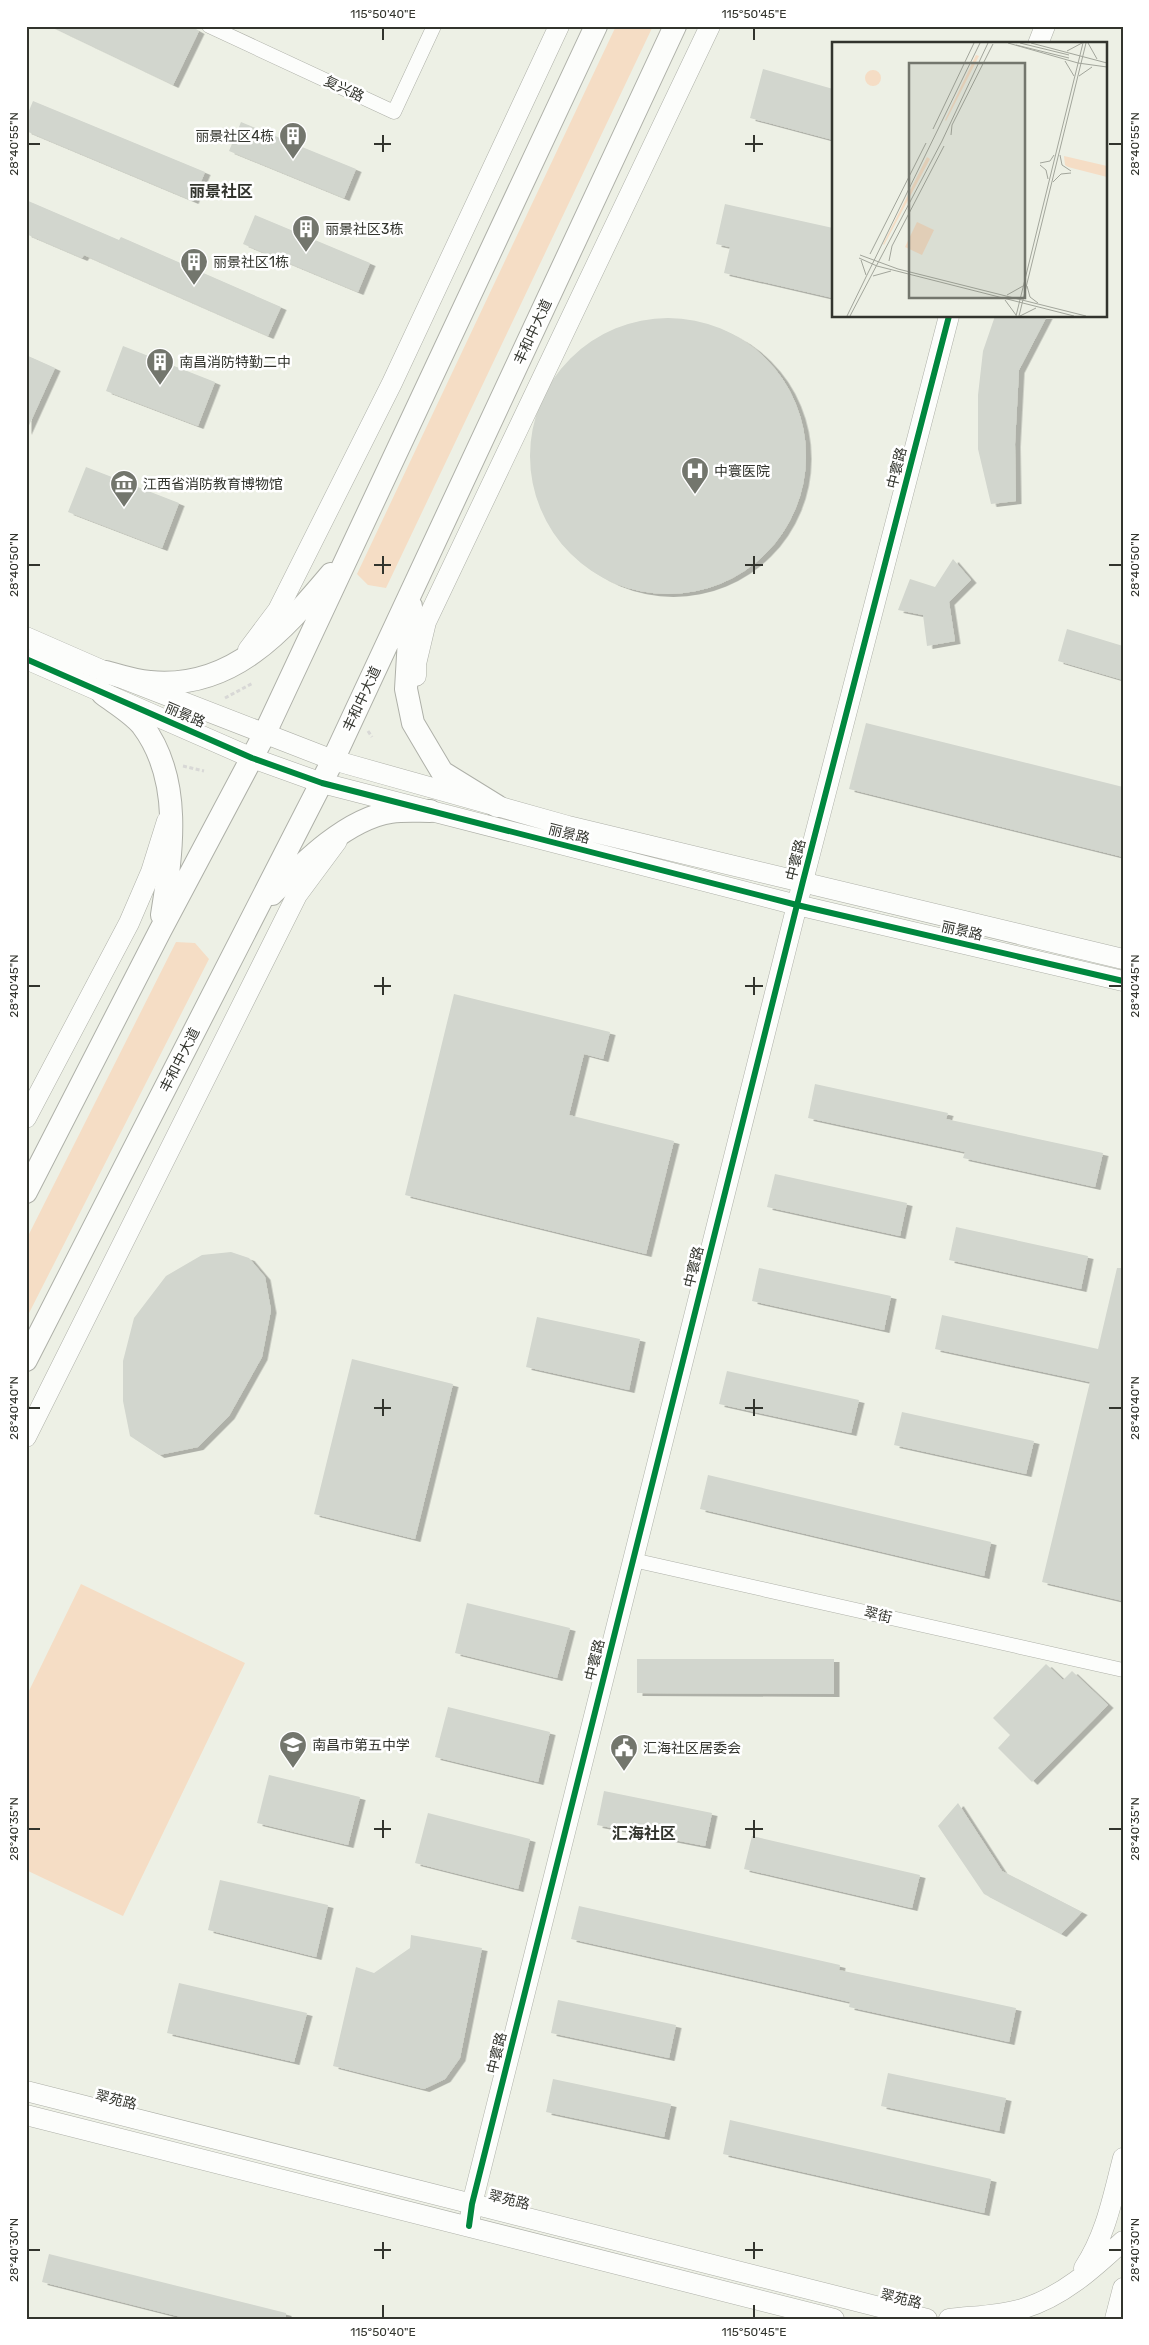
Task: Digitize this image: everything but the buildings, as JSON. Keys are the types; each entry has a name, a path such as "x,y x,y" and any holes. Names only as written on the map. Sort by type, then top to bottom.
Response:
{"main road":[{"path":"236,665 258,639 283,601 392,383 559,26"},
{"path":"26,1192 160,931 264,735 596,26"},
{"name":"丰和中大道","path":"26,1360 322,783 675,26"},
{"path":"413,723 416,664 426,622 710,26"},
{"path":"1039,42 1045,26"},
{"name":"中寰路","path":"469,2226 472,2204 797,904 947,318"},
{"path":"104,683 179,683 206,679 236,665 272,640 351,550"},
{"path":"412,591 407,647 406,690 413,723 442,772 497,806"},
{"name":"丽景路","path":"26,637 104,683 252,758 322,783 797,904 1123,981"},
{"name":"丽景路","path":"26,659 264,735 333,760 568,826 1123,958"},
{"path":"104,683 141,724 157,751 168,781 171,804 166,890 160,931"},
{"path":"26,1118 129,923 151,872 171,804"},
{"path":"257,909 303,863 343,833 364,821 390,812 430,811"},
{"path":"26,1437 297,895 343,833"},
{"name":"翠苑路","path":"26,2091 927,2319"},
{"path":"26,2115 834,2319"},
{"path":"1075,2282 1096,2249 1111,2207 1123,2158"},
{"path":"949,2319 1020,2310 1050,2299 1075,2282 1123,2241"},
{"path":"1116,2319 1123,2288"}],"street":[{"name":"复兴路","path":"209,26 394,112 434,26"},
{"name":"翠街","path":"633,1560 1123,1670"}],"path":[{"path":"222,700 253,683"},
{"path":"180,765 204,771"}],"shaded area":[{"path":"616,26 653,26 386,588 368,585 357,574"},
{"path":"176,942 195,943 209,959 26,1319 26,1240"},
{"path":"81,1584 245,1663 123,1916 26,1870 26,1697"}],"cycle path":[{"path":"469,2226 472,2204 803,881 948,318"},
{"path":"26,659 252,758 322,783 797,905 1123,981"}],"place":[{"name":"丽景社区4栋","path":"293,160"},
{"name":"丽景社区3栋","path":"306,253"},
{"name":"丽景社区1栋","path":"194,286"},
{"name":"南昌消防特勤二中","path":"160,386"},
{"name":"中寰医院","path":"695,495"},
{"name":"江西省消防教育博物馆","path":"124,508"},
{"name":"南昌市第五中学","path":"293,1769"},
{"name":"汇海社区居委会","path":"624,1772"}],"district":[{"name":"丽景社区","path":"221,191"},
{"name":"汇海社区","path":"644,1833"}]}
